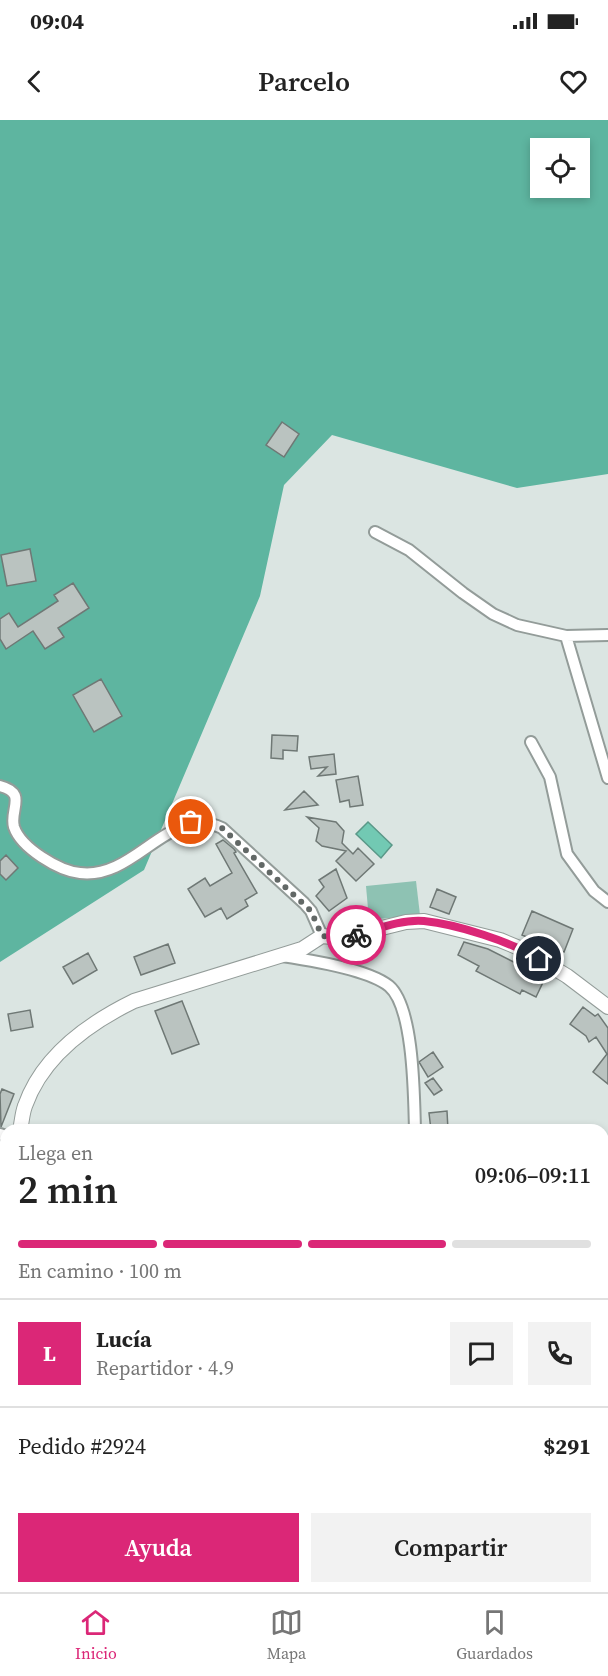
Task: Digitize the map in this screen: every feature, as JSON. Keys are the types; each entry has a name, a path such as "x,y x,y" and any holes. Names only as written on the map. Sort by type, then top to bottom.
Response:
{"main road":[{"path":"22,1124 24,1107 35,1085 55,1057 77,1036 108,1013 134,1001 302,949 322,936 342,938 406,922 424,921 462,929 524,950 567,976 608,1008"}],"street":[{"path":"375,532 417,556 493,614 517,625 566,636 608,635"},
{"path":"566,636 608,778"},
{"path":"531,742 550,777 567,854 594,891 608,902"},
{"path":"0,786 11,791 16,800 13,823 18,835 43,858 63,870 73,872 93,874 113,869 184,824 198,821 214,824 222,828 304,903 314,916 322,936"},
{"path":"279,956 312,961 367,975 386,984 394,991 401,1006 414,1068 415,1124"}],"shaded area":[{"path":"0,120 608,120 608,474 517,488 332,435 284,485 260,596 144,870 0,962"},
{"path":"368,822 392,845 381,858 356,834"},
{"path":"416,881 420,915 369,920 366,886"}],"building":[{"path":"282,422 299,434 284,457 266,445"},
{"path":"30,549 36,581 7,586 1,555"},
{"path":"73,583 89,608 58,628 64,637 45,649 33,631 6,649 0,639 0,619 9,613 18,627 58,601 54,595"},
{"path":"101,679 122,716 94,732 73,695"},
{"path":"272,735 298,736 297,751 283,750 283,759 271,758"},
{"path":"334,754 336,774 318,776 327,767 311,769 309,757"},
{"path":"358,776 363,805 350,807 349,800 340,802 336,780"},
{"path":"304,791 318,805 285,810"},
{"path":"307,817 336,822 344,831 342,843 353,854 358,848 374,864 356,881 336,861 346,851 322,846 316,841 319,828"},
{"path":"223,840 236,852 234,853 257,893 245,900 248,906 227,919 221,908 205,917 188,889 205,878 210,886 232,873 216,844"},
{"path":"6,855 18,868 6,880 0,874 0,861"},
{"path":"336,869 347,898 329,911 316,896 324,887 319,880"},
{"path":"437,889 456,897 449,914 430,907"},
{"path":"532,911 573,929 564,952 522,935"},
{"path":"464,942 488,949 545,978 536,997 522,990 520,994 476,971 479,966 458,955"},
{"path":"168,944 175,963 141,975 134,957"},
{"path":"88,953 97,970 73,984 63,967"},
{"path":"182,1001 199,1044 172,1054 155,1011"},
{"path":"583,1007 595,1016 598,1014 608,1028 608,1084 593,1072 607,1054 596,1037 589,1042 586,1036 570,1024"},
{"path":"30,1010 33,1027 11,1031 8,1014"},
{"path":"433,1052 443,1067 428,1077 419,1062"},
{"path":"433,1078 442,1090 434,1095 425,1083"},
{"path":"2,1089 14,1094 2,1124 1,1124 0,1094"},
{"path":"447,1111 448,1124 430,1124 429,1113"}],"way so far":[{"path":"191,822 206,822 222,828 311,911 322,936 342,938 356,935"}],"route":[{"path":"356,935 406,922 424,921 500,940 539,959"}]}
